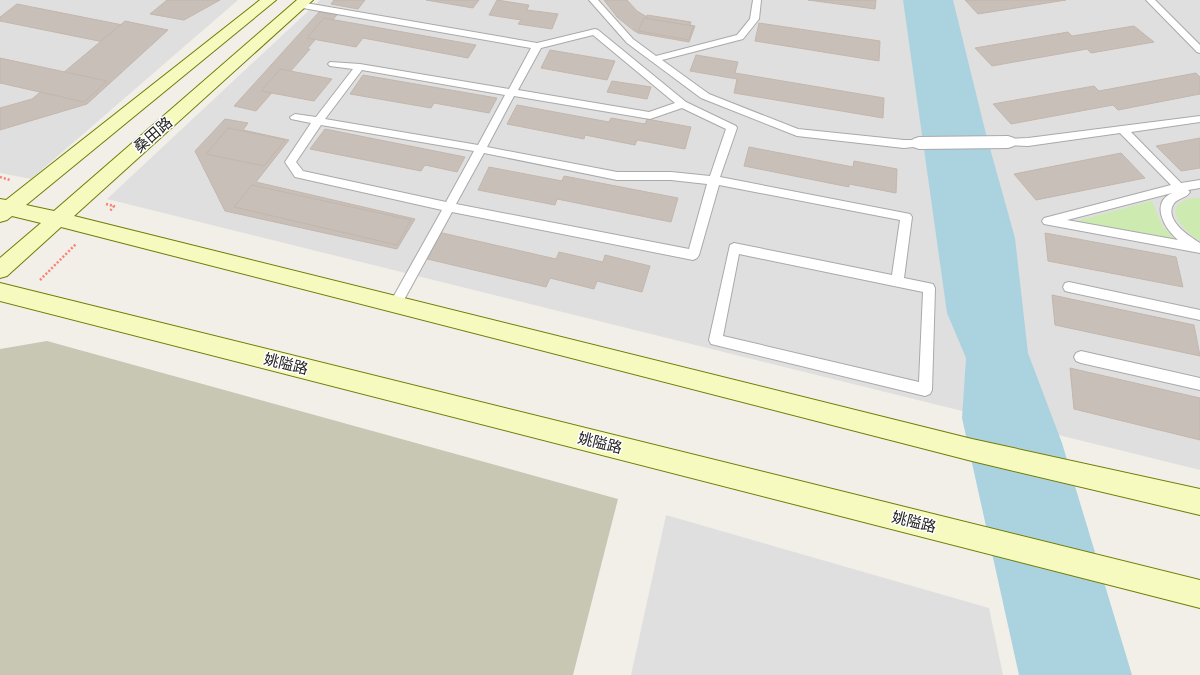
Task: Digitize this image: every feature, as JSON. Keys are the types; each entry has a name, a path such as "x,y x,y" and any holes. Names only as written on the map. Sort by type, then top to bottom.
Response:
{"main road":[{"path":"3,210 269,0"},
{"name":"桑田路","path":"0,270 303,2"},
{"path":"3,210 57,219 972,450 1200,502"},
{"name":"姚隘路","path":"0,292 1200,594"}],"street":[{"path":"919,144 1008,142"}],"lane":[{"path":"593,0 630,41 706,96 797,132 904,144 919,144"},
{"path":"655,59 740,37 754,19 758,0"},
{"path":"1150,0 1200,50"},
{"path":"303,2 537,46 595,32 682,104 732,128 714,180 693,255 449,207 299,174 290,162 318,121 360,67"},
{"path":"395,305 537,46"},
{"path":"332,64 360,67 650,116 682,104"},
{"path":"296,117 480,149 618,176 672,176 714,180 906,217 897,281"},
{"path":"1008,142 1028,142 1200,119"},
{"path":"1122,129 1182,189 1200,192"},
{"path":"1200,184 1048,222 1200,248"},
{"path":"1182,189 1166,202 1166,212 1170,223 1179,234 1200,248"},
{"path":"734,248 897,281 929,288 926,390 716,340 734,248"},
{"path":"1069,286 1200,315"},
{"path":"1081,357 1200,384"}],"shaded area":[{"path":"0,0 238,0 31,179 0,173"},
{"path":"320,0 1200,0 1200,470 107,199"},
{"path":"47,341 618,499 573,675 0,675 0,349"},
{"path":"666,515 989,608 1003,675 631,675"}],"green space":[{"path":"1200,198 1200,241 1181,224 1175,211 1177,206 1183,201"},
{"path":"1152,201 1163,227 1177,241 1076,221"}],"water":[{"path":"903,0 953,0 986,134 1015,238 1028,353 1062,443 1132,675 1019,675 962,418 966,358 947,313"}],"building":[{"path":"167,0 220,0 184,20 150,14"},
{"path":"334,0 365,0 358,9 331,4"},
{"path":"426,0 479,0 473,8"},
{"path":"497,0 529,5 527,10 558,14 552,29 518,24 521,20 489,15"},
{"path":"604,0 627,0 637,11 647,17 647,15 691,22 690,25 695,26 689,42 638,33 617,17"},
{"path":"808,0 876,0 875,9"},
{"path":"965,0 1066,0 978,14"},
{"path":"17,4 163,33 143,50 0,21 0,17"},
{"path":"319,12 337,15 307,49 310,49 256,111 234,106"},
{"path":"324,18 476,45 468,58 363,38 356,47 307,38"},
{"path":"644,18 693,26 689,40 638,31"},
{"path":"125,21 168,30 87,104 0,130 0,108 32,99"},
{"path":"759,23 880,41 879,61 755,41"},
{"path":"1134,26 1154,42 1091,53 1087,49 992,66 975,48 1068,32 1072,36"},
{"path":"550,50 615,61 607,80 541,68"},
{"path":"696,55 738,62 735,73 884,98 883,118 734,93 737,79 690,71"},
{"path":"0,58 107,81 84,102 0,83"},
{"path":"280,69 332,79 314,101 261,91"},
{"path":"1196,73 1200,77 1200,94 1118,110 1113,105 1011,124 993,104 1094,86 1099,91"},
{"path":"363,75 497,98 489,113 434,103 431,108 350,94"},
{"path":"612,81 651,87 647,99 607,92"},
{"path":"517,105 609,122 611,118 645,124 647,119 691,127 685,149 637,140 635,145 585,135 584,139 507,124"},
{"path":"225,119 248,123 243,130 289,140 256,182 415,219 397,249 225,211 195,151"},
{"path":"228,128 285,140 264,166 206,154"},
{"path":"325,129 465,157 457,172 425,165 421,171 310,149"},
{"path":"1200,138 1200,168 1181,171 1156,146"},
{"path":"749,147 853,167 854,161 897,169 896,193 849,184 849,187 744,166"},
{"path":"1121,153 1145,178 1036,200 1014,174"},
{"path":"489,167 562,181 564,176 678,198 671,222 557,199 555,205 478,190"},
{"path":"252,185 411,220 397,245 234,207"},
{"path":"438,232 556,259 559,252 603,262 605,255 650,266 642,292 597,281 594,289 550,278 546,287 423,258"},
{"path":"1045,233 1176,257 1183,287 1048,261"},
{"path":"1052,295 1194,325 1200,356 1055,325"},
{"path":"1070,368 1200,398 1200,440 1074,409"}]}
